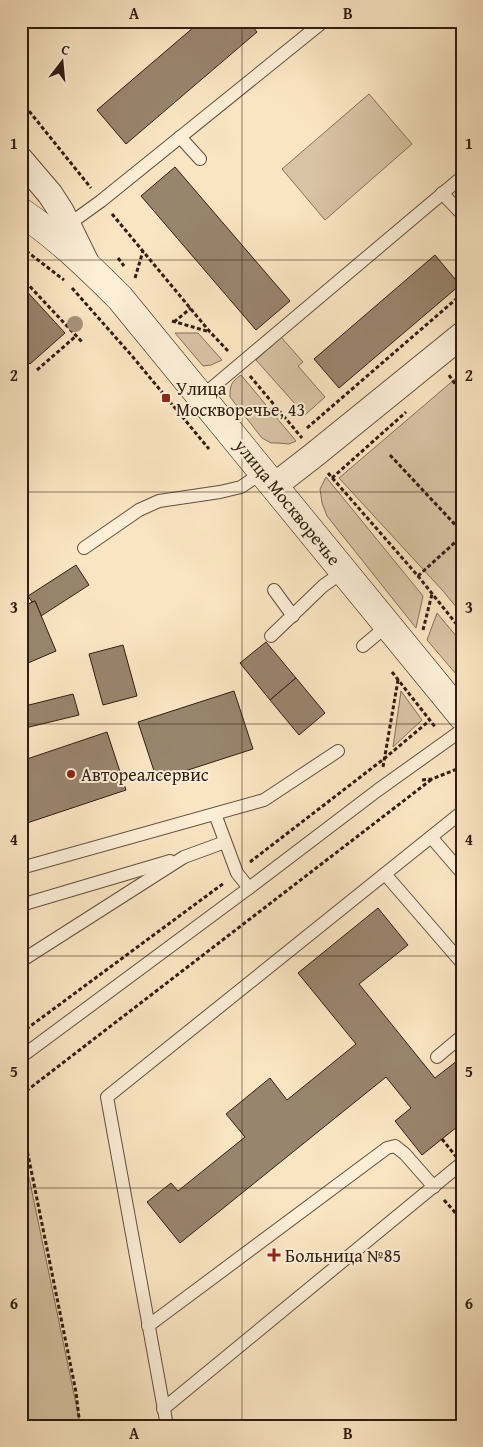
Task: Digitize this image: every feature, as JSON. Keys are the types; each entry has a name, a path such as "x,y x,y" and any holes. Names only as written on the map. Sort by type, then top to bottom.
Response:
{"main road":[{"name":"улица Москворечье","path":"21,212 61,231 88,266 120,298 462,716"}],"street":[{"path":"21,160 50,194 61,211 61,231"},
{"path":"268,479 314,455 462,335"}],"lane":[{"path":"61,231 322,23"},
{"path":"180,137 200,159"},
{"path":"201,397 462,176"},
{"path":"442,193 462,214"},
{"path":"84,548 139,510 159,501 220,492 268,479"},
{"path":"271,636 323,586 344,571"},
{"path":"274,590 293,616"},
{"path":"364,646 388,625"},
{"path":"21,1057 378,790 462,730"},
{"path":"21,868 264,800 338,751"},
{"path":"167,1426 107,1097 462,812"},
{"path":"215,814 237,873 249,888"},
{"path":"431,837 462,873"},
{"path":"21,905 184,857 225,842"},
{"path":"21,961 184,857"},
{"path":"385,874 462,963"},
{"path":"437,1057 462,1036"},
{"path":"148,1326 387,1148 395,1146 405,1154 434,1187"},
{"path":"163,1409 462,1163"}],"path":[{"path":"322,23 423,21"},
{"path":"461,21 462,31"},
{"path":"135,278 143,251"},
{"path":"118,258 141,285"},
{"path":"21,278 82,342"},
{"path":"299,435 462,294"},
{"path":"174,323 191,308"},
{"path":"167,315 174,323 210,332"},
{"path":"37,370 76,336"},
{"path":"455,370 449,375 462,394"},
{"path":"332,478 412,407"},
{"path":"390,455 462,532"},
{"path":"418,576 462,536"},
{"path":"422,633 432,594"},
{"path":"373,824 398,680"},
{"path":"21,1095 432,779"},
{"path":"21,1121 76,1392 80,1426"},
{"path":"442,1139 462,1163"},
{"path":"434,1187 462,1220"}],"shaded area":[{"path":"369,94 412,144 325,220 282,169"},
{"path":"175,333 198,333 222,360 203,366"},
{"path":"281,337 303,362 298,366 325,397 305,415 256,360"},
{"path":"462,373 462,614 339,478"},
{"path":"241,375 296,441 289,444 271,443 262,438 230,397 232,384"},
{"path":"326,477 423,596 416,628 327,516 322,503 320,489"},
{"path":"437,613 462,643 462,681 427,640"},
{"path":"401,691 422,720 393,747"},
{"path":"21,1139 80,1423 80,1426 21,1426"}],"building":[{"path":"201,21 248,21 257,32 126,144 97,110"},
{"path":"175,167 290,301 256,330 141,196"},
{"path":"435,255 460,285 339,388 314,359"},
{"path":"21,285 65,333 30,364 21,354"},
{"path":"76,565 89,585 41,616 35,601 32,602 28,596"},
{"path":"21,567 29,576 21,583"},
{"path":"35,601 56,651 21,666 21,607"},
{"path":"266,642 296,678 270,700 240,663"},
{"path":"123,645 137,696 103,705 89,654"},
{"path":"296,678 325,713 299,735 270,700"},
{"path":"234,691 253,749 157,780 138,722"},
{"path":"73,694 79,715 21,729 21,707"},
{"path":"107,732 126,790 21,825 21,761"},
{"path":"378,908 408,945 359,984 435,1078 462,1057 462,1123 422,1155 395,1121 411,1108 386,1077 180,1243 147,1202 171,1183 178,1191 245,1137 226,1114 270,1078 287,1100 356,1044 298,973"}],"place":[{"name":"Улица Москворечье, 43","path":"166,398"},
{"name":"Автореалсервис","path":"71,774"},
{"name":"Больница №85","path":"274,1255"}]}
